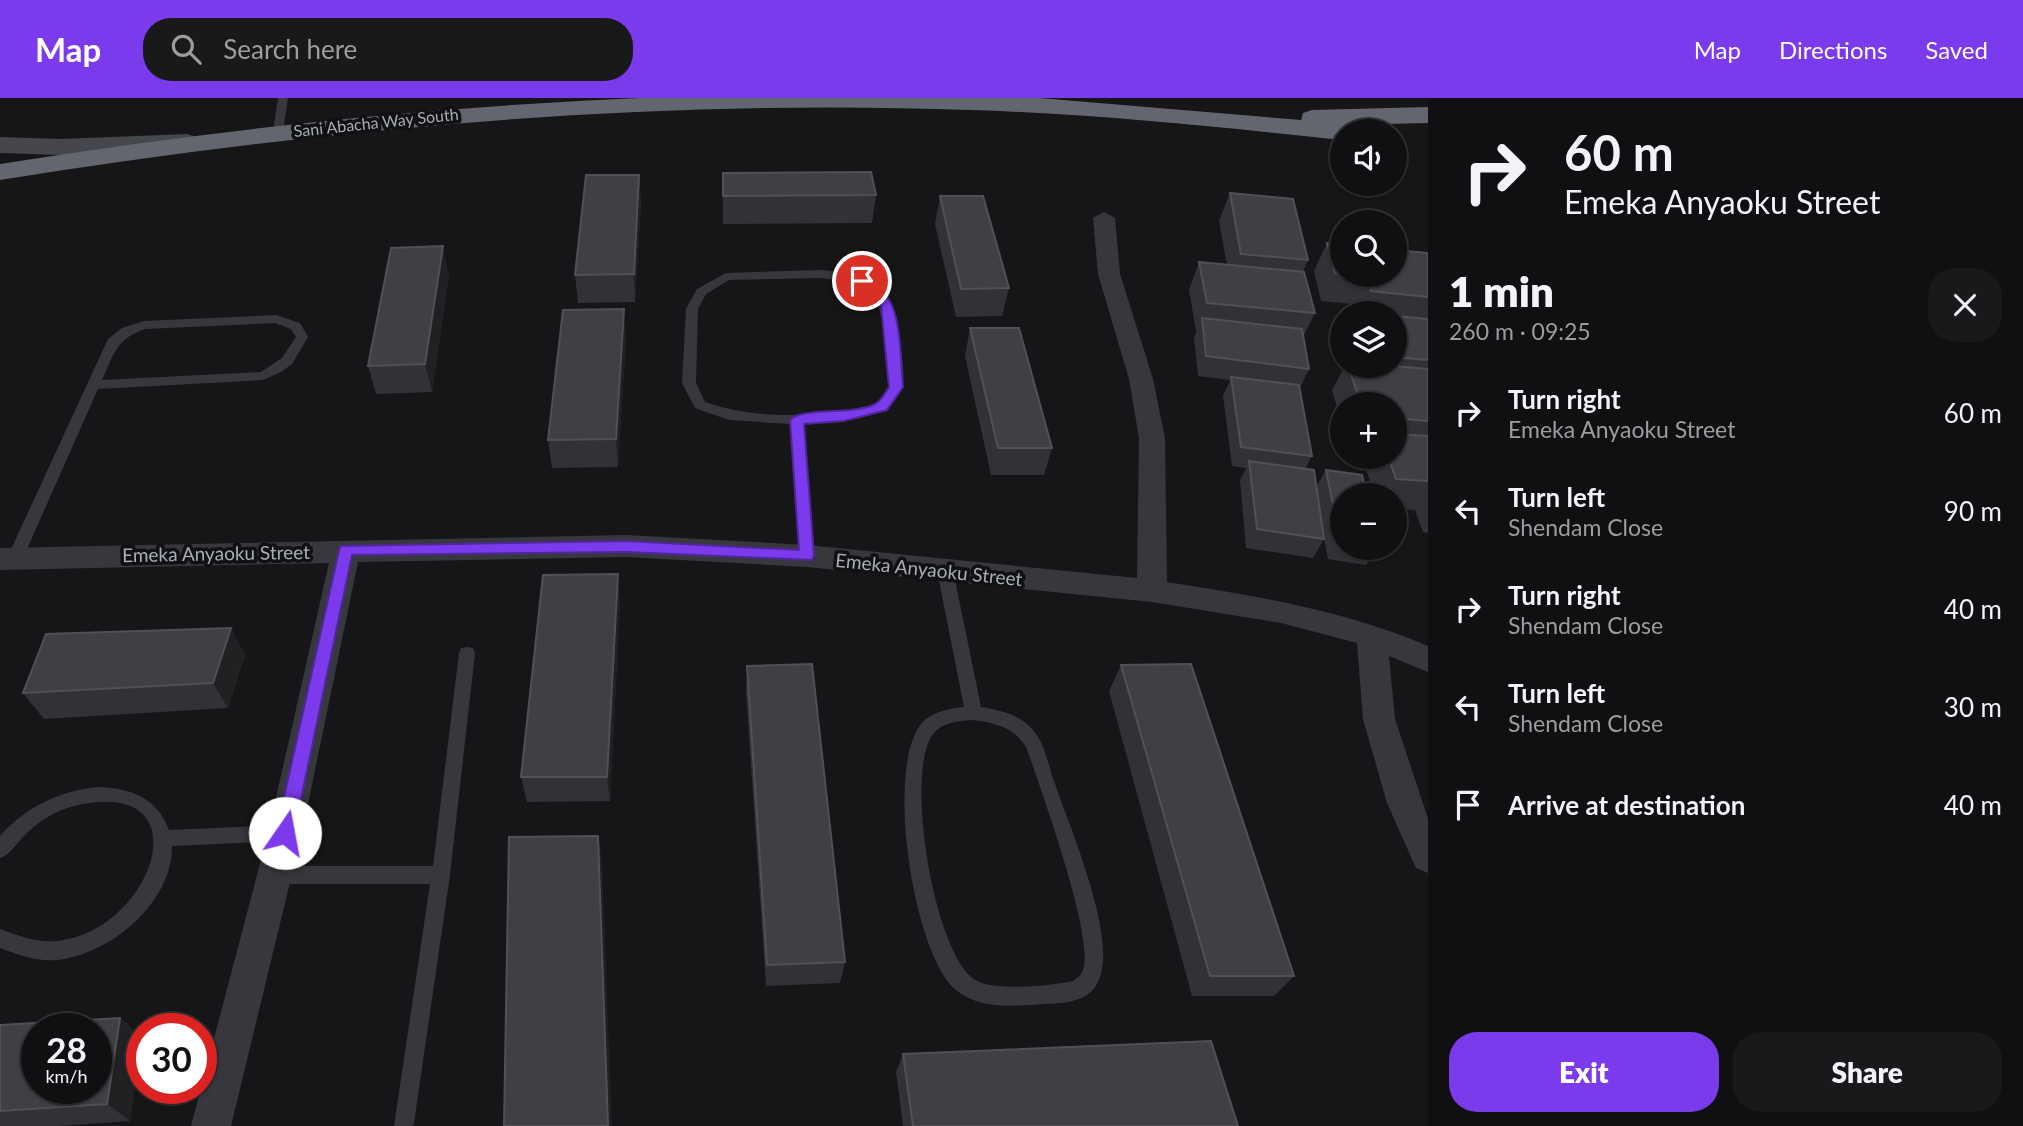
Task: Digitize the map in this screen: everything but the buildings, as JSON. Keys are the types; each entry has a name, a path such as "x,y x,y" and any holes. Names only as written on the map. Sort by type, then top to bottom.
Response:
{"highway":[{"name":"Sani Abacha Way South","path":"0,172 278,132 463,114 637,103 952,100 1165,113 1330,131"},
{"path":"1236,121 1428,115"}],"street":[{"path":"0,145 61,147 208,141"},
{"path":"1104,218 1109,274 1121,321 1141,379 1152,438 1152,591"},
{"name":"Emeka Anyaoku Street","path":"8,558 626,546 807,556 1152,591 1281,611 1372,635 1428,660"},
{"path":"211,1126 285,833 346,550"},
{"path":"1372,635 1379,719 1404,803 1428,857"}],"lane":[{"path":"278,132 283,98"},
{"path":"760,275 849,276 876,287 887,306 896,387 882,407 844,416 797,420 729,415 700,405 688,383 692,309 701,292 726,277 760,275"},
{"path":"8,558 113,342 126,331 144,325 276,319 296,326 302,337 294,357 276,371 263,376 93,385"},
{"path":"797,420 807,556"},
{"path":"945,570 974,713"},
{"path":"403,1123 441,875 467,653"},
{"path":"974,713 1006,720 1030,739 1069,845 1095,949 1093,974 1084,986 1069,993 1007,997 986,994 961,983 942,957 914,838 914,750 924,731 935,721 953,714 974,713"},
{"path":"0,850 18,829 46,808 78,796 109,794 135,800 154,816 163,838 160,871 140,904 108,932 68,949 28,950 0,938"},
{"path":"163,838 285,833"},
{"path":"274,875 441,875"}],"route":[{"path":"285,833 346,550 626,546 807,556 797,420 844,416 882,407 896,387 887,306 876,287 862,281"}]}
